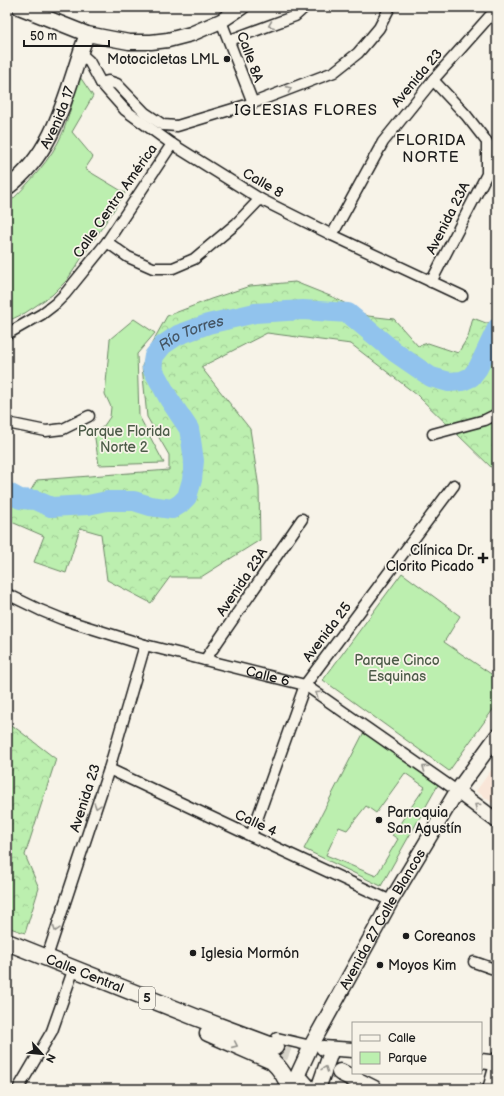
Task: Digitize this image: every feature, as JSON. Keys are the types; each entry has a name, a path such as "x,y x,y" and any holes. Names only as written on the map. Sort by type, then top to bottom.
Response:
{"main road":[{"path":"19,7 87,34 130,42 168,40 191,34 222,21 242,7"},
{"name":"Avenida 17","path":"7,188 17,180 36,159 54,130 87,34"},
{"name":"Avenida 27 Calle Blancos","path":"290,1089 311,1046 391,901 457,791 497,736"},
{"name":"Calle 6","path":"457,791 497,821"},
{"name":"Calle Central","path":"7,942 99,979 276,1042"},
{"path":"99,979 199,1029 272,1061 280,1068 290,1089"},
{"path":"311,1046 352,1050"},
{"path":"318,1089 332,1049"},
{"path":"482,1061 496,1061"},
{"path":"340,1072 374,1089"}],"street":[{"path":"230,40 294,16 305,7"},
{"path":"101,83 108,81 117,84 145,113 163,125 178,126 252,103 334,72 358,53 379,28 390,7"},
{"name":"Avenida 23","path":"332,235 383,142 433,80 497,8"},
{"name":"Calle 8A","path":"222,21 252,103"},
{"name":"Calle 8","path":"80,53 89,61 101,83 125,110 172,144 260,199 332,235 462,296"},
{"name":"Avenida 23A","path":"431,282 487,174 487,142 466,115 433,80"},
{"name":"Calle Centro América","path":"7,334 42,314 65,294 107,242 172,144"},
{"path":"107,242 128,257 153,268 173,268 194,259 237,223 260,199"},
{"path":"433,434 485,420 497,414"},
{"path":"7,423 46,431 63,430 89,416"},
{"name":"Avenida 25","path":"251,836 305,685 454,485"},
{"name":"Avenida 23A","path":"205,660 302,519"},
{"name":"Calle 6","path":"7,594 62,619 145,645 305,685 457,791"},
{"name":"Avenida 23","path":"47,957 109,769 145,645"},
{"name":"Calle 4","path":"109,769 391,901"},
{"path":"474,962 497,970"},
{"path":"18,1089 52,1031 74,968"},
{"path":"276,1042 311,1046"},
{"path":"488,1089 496,1061"},
{"path":"298,1072 313,1089"}],"shaded area":[{"path":"497,762 497,806 476,791"}],"green space":[{"path":"80,77 93,96 72,132 93,157 85,169 125,193 67,280 52,295 25,313 10,320 7,314 7,205 46,162 58,142 63,132"},
{"path":"295,282 335,298 368,316 394,319 418,346 428,343 458,353 468,337 473,318 486,323 497,322 497,469 495,471 417,395 351,344 267,333 201,367 250,429 259,488 260,540 201,577 170,577 151,603 107,580 101,534 80,528 66,573 34,562 44,536 7,520 7,487 28,495 37,480 169,470 169,455 147,417 142,366 152,343 167,316 250,286"},
{"name":"Parque Florida Norte 2","path":"134,319 155,333 137,354 139,416 164,463 99,465 94,432 103,427 110,417 111,407 105,394 110,339"},
{"name":"Parque Cinco Esquinas","path":"402,573 460,616 444,642 497,678 497,704 449,771 323,680"},
{"path":"7,724 17,729 56,759 25,855 39,888 25,933 7,927"},
{"path":"364,732 438,785 381,886 304,849","holes":["405,773 425,787 392,835 398,839 376,876 326,855 339,827 347,830 366,806 376,813"]}],"waterway":[{"name":"Río Torres","path":"7,492 20,499 35,500 51,507 88,505 107,501 134,501 150,506 172,509 180,504 187,497 192,480 194,461 189,429 169,399 152,368 154,356 163,345 178,335 208,324 255,313 303,310 348,313 396,353 431,377 449,382 462,381 471,377 478,368 497,328"}],"tunnel":[{"path":"275,1047 340,1072"}],"place":[{"name":"Motocicletas LML","path":"227,59"},
{"name":"Clínica Dr. Clorito Picado","path":"483,558"},
{"name":"Parroquia San Agustín","path":"379,820"},
{"name":"Coreanos","path":"406,936"},
{"name":"Iglesia Mormón","path":"193,953"},
{"name":"Moyos Kim","path":"380,965"}],"district":[{"name":"IGLESIAS FLORES","path":"306,110"},
{"name":"FLORIDA NORTE","path":"431,148"}]}
